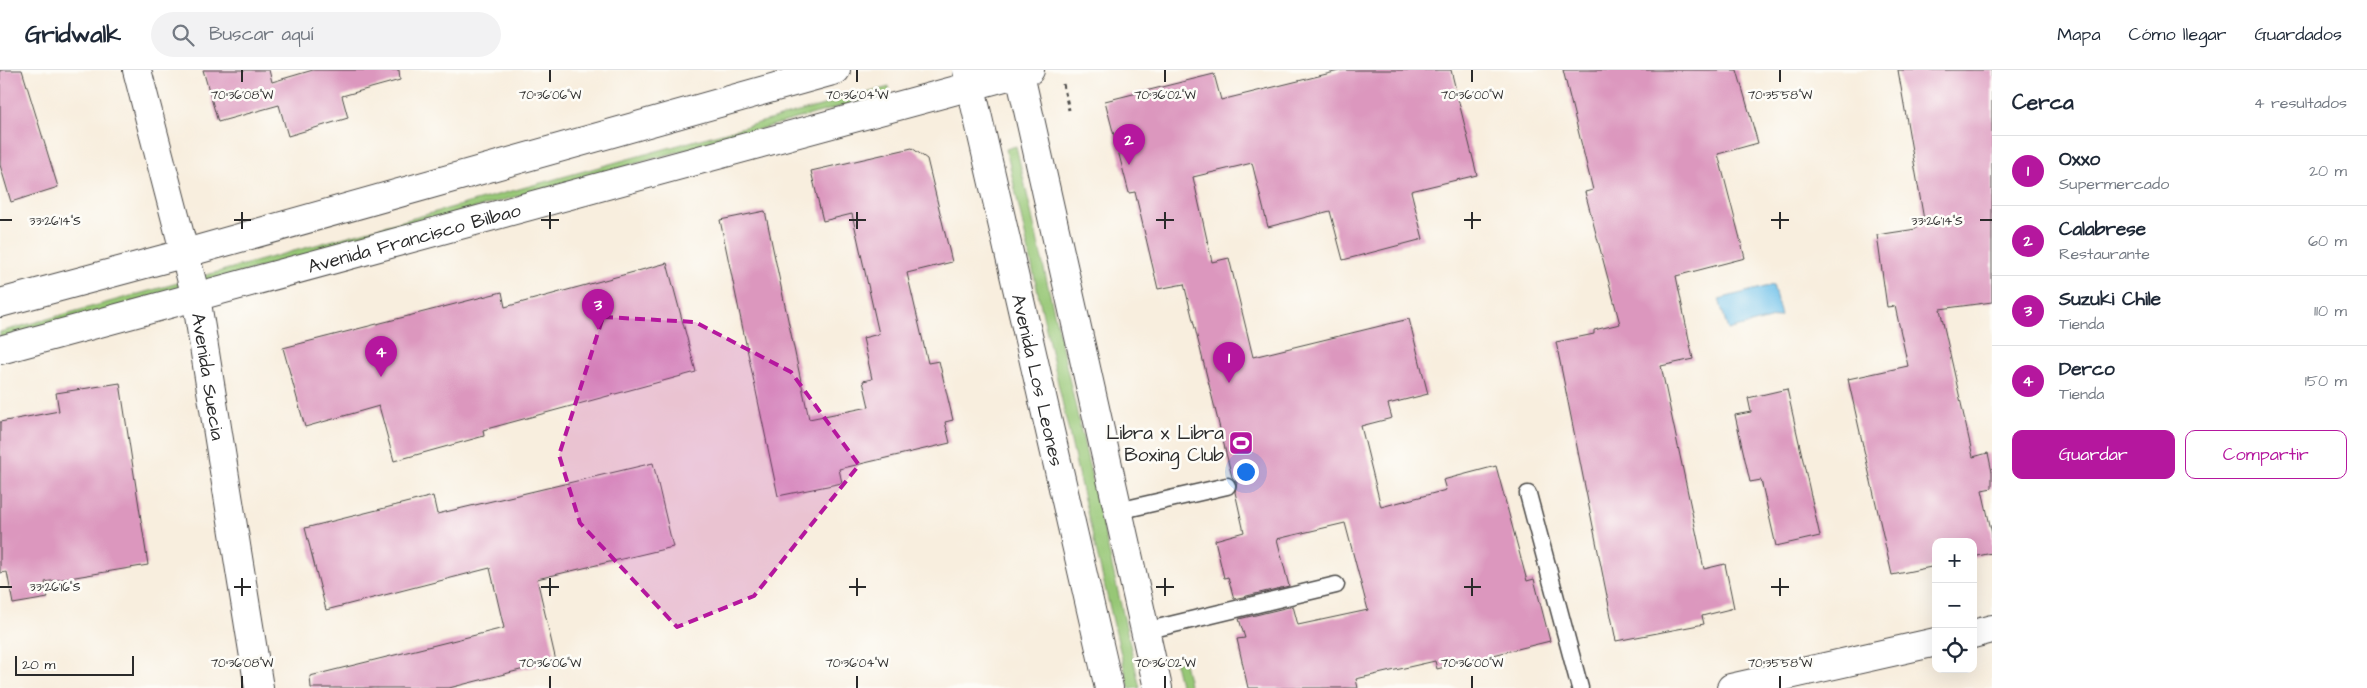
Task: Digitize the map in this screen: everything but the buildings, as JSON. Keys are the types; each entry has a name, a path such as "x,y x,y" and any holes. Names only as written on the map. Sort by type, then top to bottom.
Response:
{"main road":[{"name":"Avenida Suecia","path":"137,70 196,297 259,688"},
{"path":"0,303 186,253 836,70"},
{"path":"1023,71 1158,688"},
{"name":"Avenida Francisco Bilbao","path":"0,350 196,297 969,78 1023,71"},
{"name":"Avenida Los Leones","path":"969,78 1109,688"},
{"path":"1977,633 1992,629"},
{"path":"1731,688 1932,643"}],"lane":[{"path":"1118,511 1227,486"},
{"path":"1528,494 1580,688"},
{"path":"1145,632 1336,585"}],"path":[{"path":"1062,78 1069,110"}],"highlighted area":[{"path":"603,317 695,322 791,372 859,465 754,596 677,627 580,523 559,455"}],"green space":[{"path":"889,87 890,93 0,340 0,332"},
{"path":"1016,146 1140,688 1129,688 1082,491 1006,149"},
{"path":"1183,659 1190,688 1181,688 1175,663"}],"water":[{"path":"1773,285 1781,316 1728,330 1719,299"}],"place":[{"name":"Calabrese","path":"1129,165"},
{"name":"Suzuki Chile","path":"598,330"},
{"name":"Derco","path":"381,377"},
{"name":"Oxxo","path":"1229,383"},
{"name":"Libra x Libra Boxing Club","path":"1241,443"}]}
